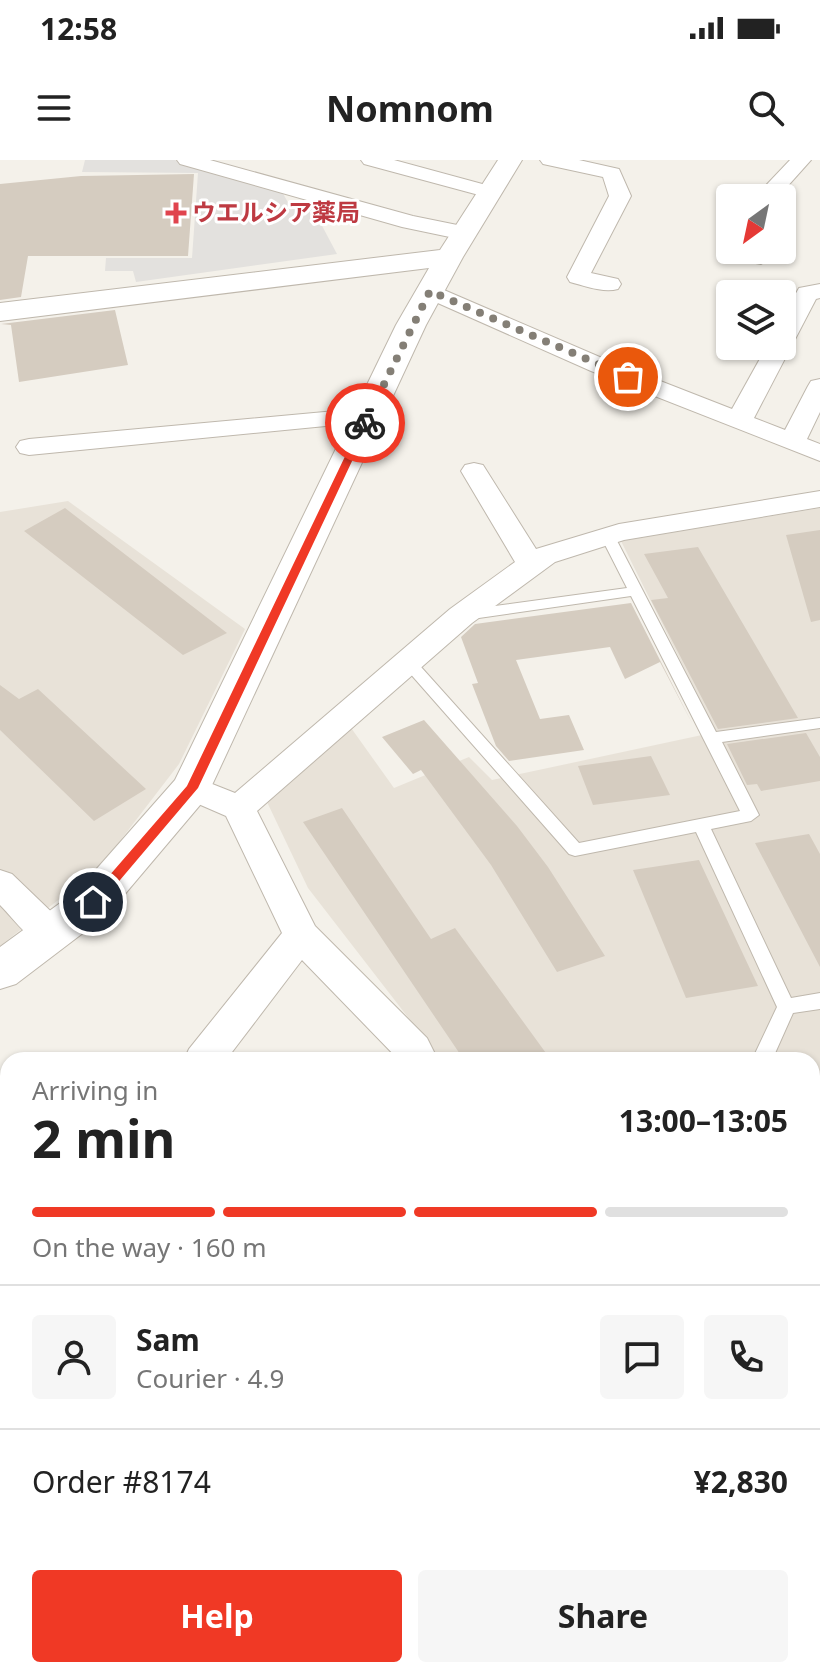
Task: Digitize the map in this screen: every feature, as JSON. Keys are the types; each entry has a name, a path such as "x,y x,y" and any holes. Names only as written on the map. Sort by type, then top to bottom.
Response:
{"street":[{"path":"371,160 490,192"},
{"path":"0,971 93,902 192,788 430,291 510,160"},
{"path":"550,160 612,173 620,196 578,277 610,284"},
{"path":"778,184 801,160"},
{"path":"193,161 410,222 456,245"},
{"path":"0,312 456,245"},
{"path":"430,291 600,366 820,453"},
{"path":"796,314 807,293 820,291"},
{"path":"739,421 772,360"},
{"path":"792,442 820,386"},
{"path":"29,447 368,416"},
{"path":"474,471 531,564"},
{"path":"239,808 461,616 545,556 607,535 820,499"},
{"path":"192,788 239,808 301,935 415,1052"},
{"path":"0,883 52,935"},
{"path":"209,1052 301,935"}],"lane":[{"path":"408,662 575,850 751,815 607,535"},
{"path":"461,616 636,591"},
{"path":"711,738 820,723"},
{"path":"701,825 786,1007 766,1052"},
{"path":"786,1007 820,1001"}],"shaded area":[{"path":"85,160 175,160 281,190 290,206 310,203 318,211 331,211 336,220 320,222 337,254 136,282 133,271 105,271 106,258 192,258 198,173 82,172"},
{"path":"68,501 245,629 179,764 100,867 0,946 0,512"},
{"path":"820,508 820,1052 435,1052 308,888 267,802 349,725 394,788 469,757 492,780 716,732 621,541"}],"building":[{"path":"194,174 188,256 28,256 21,297 0,300 0,184 81,176"},
{"path":"115,310 128,365 19,382 11,325 1,324"},
{"path":"65,508 227,633 183,655 24,531"},
{"path":"820,530 820,620 811,622 786,535"},
{"path":"698,547 798,718 718,729 651,600 668,598 644,554"},
{"path":"631,603 693,725 660,662 625,679 610,647 516,660 540,719 569,715 584,750 509,761 496,746 472,684 478,683 461,637 475,624"},
{"path":"0,685 19,699 38,689 146,789 94,821 0,730"},
{"path":"424,720 517,826 548,867 605,956 557,972 491,865 421,770 413,774 382,737"},
{"path":"806,733 820,757 820,781 761,791 757,784 747,785 727,744"},
{"path":"651,756 670,795 593,805 578,766"},
{"path":"342,808 431,939 455,928 545,1052 459,1052 303,822"},
{"path":"809,834 820,854 820,967 755,843"},
{"path":"699,860 758,986 686,998 633,870"}],"way so far":[{"path":"365,423 430,291 628,377"}],"place":[{"name":"ウエルシア薬局","path":"176,213"}],"route":[{"path":"93,902 192,788 365,423"}]}
